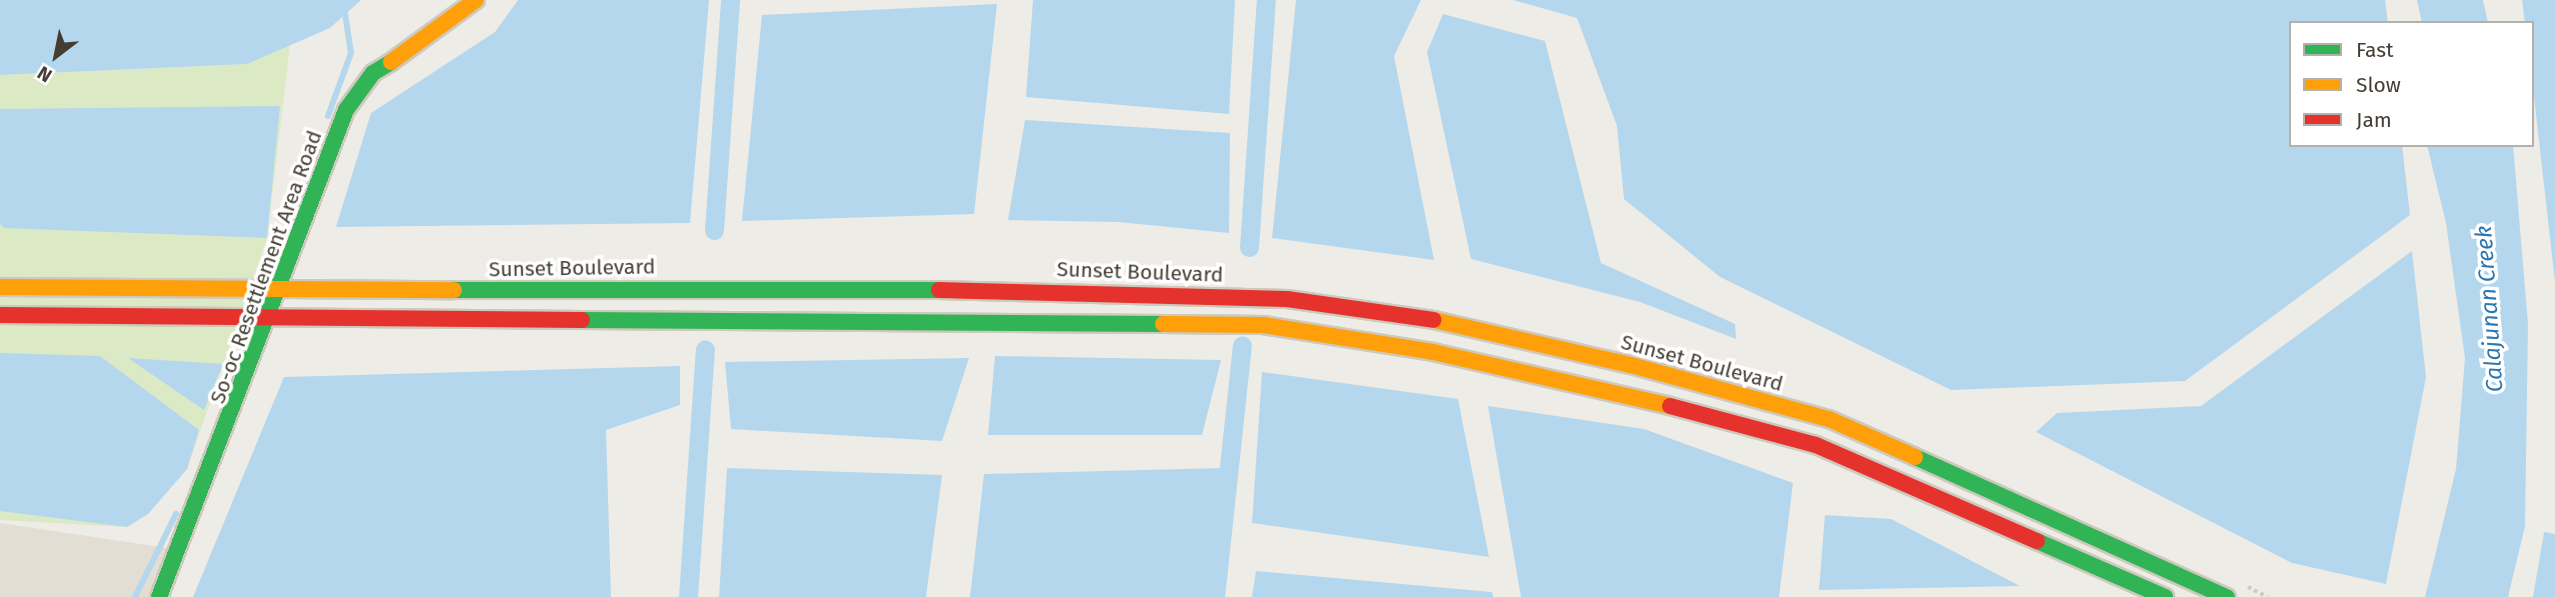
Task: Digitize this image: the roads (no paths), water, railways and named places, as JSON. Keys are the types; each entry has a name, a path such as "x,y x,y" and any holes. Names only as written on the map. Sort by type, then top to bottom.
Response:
{"main road":[{"name":"So-oc Resettlement Area Road","path":"159,597 270,319 346,110 373,73 436,34 476,0"},
{"name":"Sunset Boulevard","path":"0,287 280,292 844,287 1287,299 1429,319 1631,365 1829,419 2227,597"},
{"path":"0,315 1263,326 1433,352 1637,396 1816,445 2165,597"},
{"path":"1979,516 1991,490"}],"water":[{"path":"0,0 361,0 330,28 247,64 0,75"},
{"path":"518,0 709,0 690,223 336,227 371,113 495,32"},
{"path":"1033,0 1235,0 1229,114 1026,97"},
{"path":"1296,0 1421,0 1394,56 1434,260 1272,238"},
{"path":"1513,0 2385,0 2388,21 2289,21 2289,147 2402,147 2410,215 2185,381 1951,390 1720,277 1624,199 1617,126 1577,18"},
{"path":"2417,0 2483,0 2488,21 2422,21"},
{"path":"2522,0 2555,0 2555,282 2534,97 2534,21 2525,21"},
{"path":"997,4 974,214 742,221 762,15"},
{"path":"1443,14 1545,41 1601,263 1735,324 1736,339 1640,302 1471,259 1427,52"},
{"path":"280,106 267,238 4,228 0,224 0,109"},
{"path":"1025,120 1230,133 1229,233 1119,222 1008,220"},
{"name":"Calajunan Creek","path":"2427,147 2513,147 2528,324 2525,526 2508,597 2425,597 2456,469 2465,358 2446,223"},
{"path":"2412,251 2426,377 2386,584 2292,563 2036,432 2057,413 2201,406"},
{"path":"0,353 100,356 199,430 187,469 148,514 127,527 0,511"},
{"path":"995,356 1221,360 1202,435 988,435"},
{"path":"128,358 223,364 204,410"},
{"path":"969,358 942,441 731,429 725,362"},
{"path":"680,366 680,405 606,430 611,597 193,597 284,377"},
{"path":"1262,372 1458,399 1489,557 1252,523"},
{"path":"1488,406 1644,429 1793,483 1779,597 1521,597"},
{"path":"727,468 942,475 926,597 719,597"},
{"path":"1223,468 1209,597 970,597 984,474"},
{"path":"1825,515 1891,519 2020,586 1819,590"},
{"path":"2544,532 2555,534 2555,597 2533,597"},
{"path":"1256,571 1492,592 1493,597 1252,597"}],"waterway":[{"path":"328,116 351,53 343,0"},
{"path":"714,230 730,0"},
{"path":"1249,247 1266,0"},
{"path":"1215,597 1242,345"},
{"path":"688,597 705,350"},
{"path":"135,597 176,514"}]}
